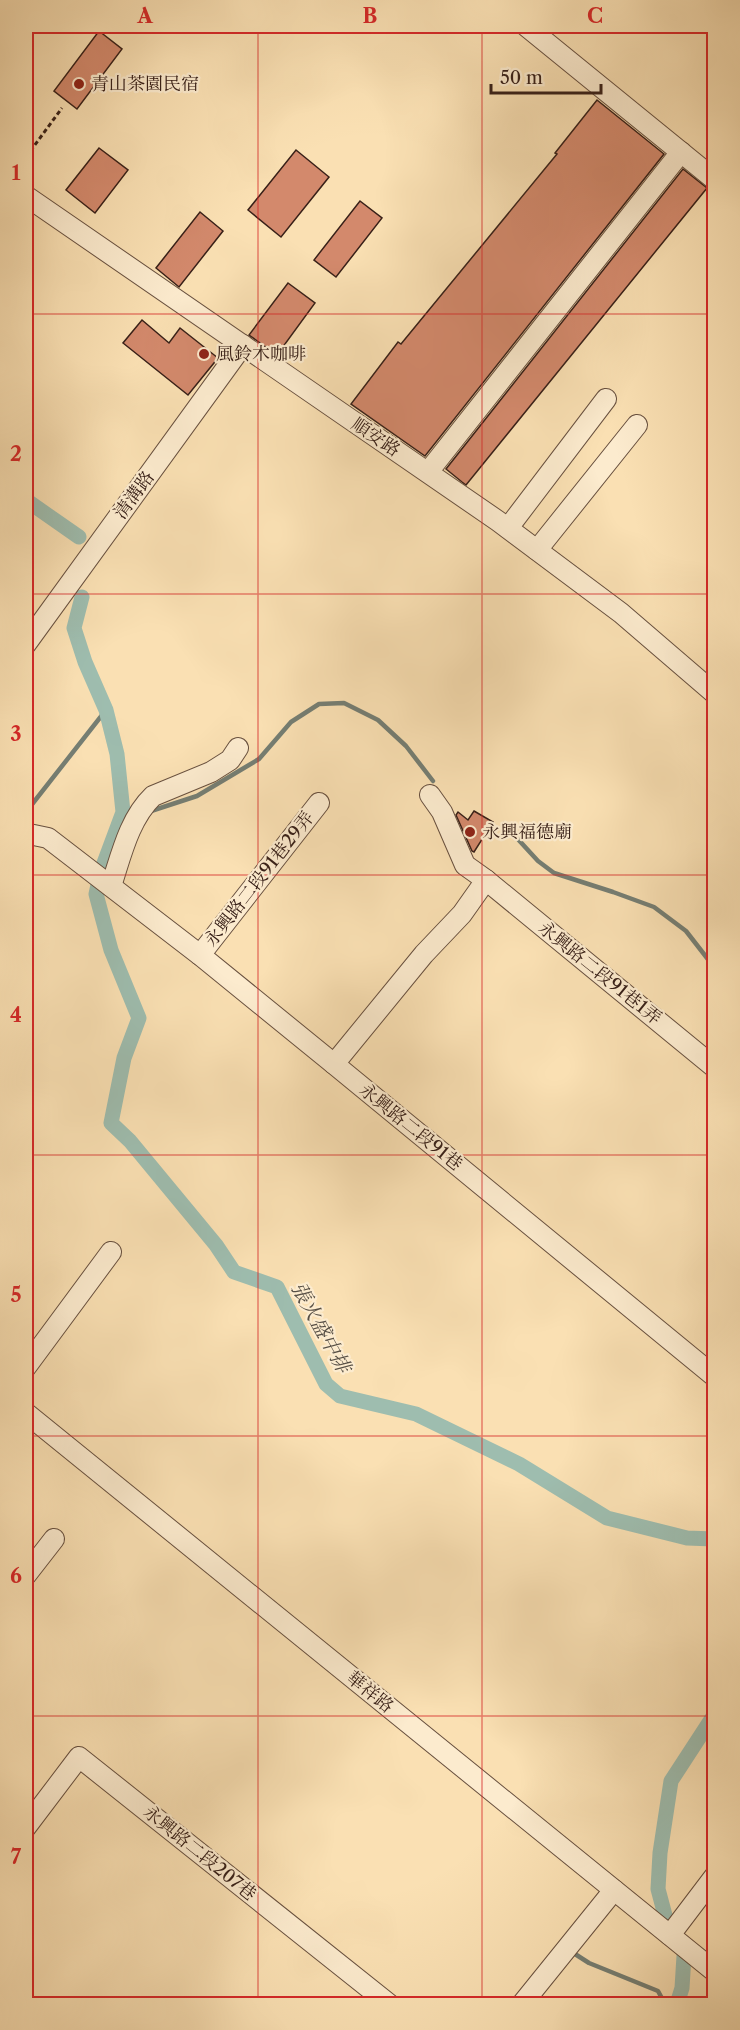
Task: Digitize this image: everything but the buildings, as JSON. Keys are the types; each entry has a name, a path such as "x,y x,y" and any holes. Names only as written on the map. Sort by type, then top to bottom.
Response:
{"street":[{"path":"526,26 714,179"},
{"path":"428,472 681,153"},
{"name":"順安路","path":"26,196 508,528 621,613 714,693"},
{"name":"清溝路","path":"26,644 243,345"},
{"path":"508,528 606,399"},
{"path":"537,550 637,425"},
{"path":"103,881 147,801 153,796 220,766 230,760 238,748"},
{"name":"永興路二段91巷1弄","path":"430,795 442,812 465,865 714,1067"},
{"name":"永興路二段91巷29弄","path":"200,956 319,803"},
{"name":"永興路二段91巷","path":"26,838 29,834 48,838 200,956 714,1376"},
{"path":"334,1064 424,954 462,914 486,880"},
{"path":"26,1367 111,1252"},
{"name":"華祥路","path":"26,1413 714,1971"},
{"path":"26,1575 54,1539"},
{"name":"永興路二段207巷","path":"26,1827 79,1757 389,2004"},
{"path":"670,1935 714,1877"},
{"path":"522,2004 614,1890"}],"path":[{"path":"26,157 62,108"}],"waterway":[{"path":"26,500 79,537"},
{"name":"張火盛中排","path":"82,597 74,628 85,662 106,710 117,754 123,812 101,871 96,894 111,950 139,1018 124,1058 111,1123 130,1141 216,1245 234,1272 277,1287 326,1384 340,1396 416,1414 519,1464 607,1518 687,1538 714,1539"},
{"path":"148,812 197,796 259,759 291,722 319,704 344,703 378,720 406,746 433,781"},
{"path":"26,812 106,710"},
{"path":"123,812 133,812"},
{"path":"504,824 538,861 554,873 654,907 686,931 714,967"},
{"name":"張火盛中排","path":"666,1919 658,1889 660,1853 671,1781 714,1715"},
{"path":"575,1954 589,1963 658,1991 665,2004"},
{"name":"張火盛中排","path":"677,2004 682,1988 684,1956"}],"place":[{"name":"青山茶園民宿","path":"79,84"},
{"name":"風鈴木咖啡","path":"204,354"},
{"name":"永興福德廟","path":"470,832"}]}
